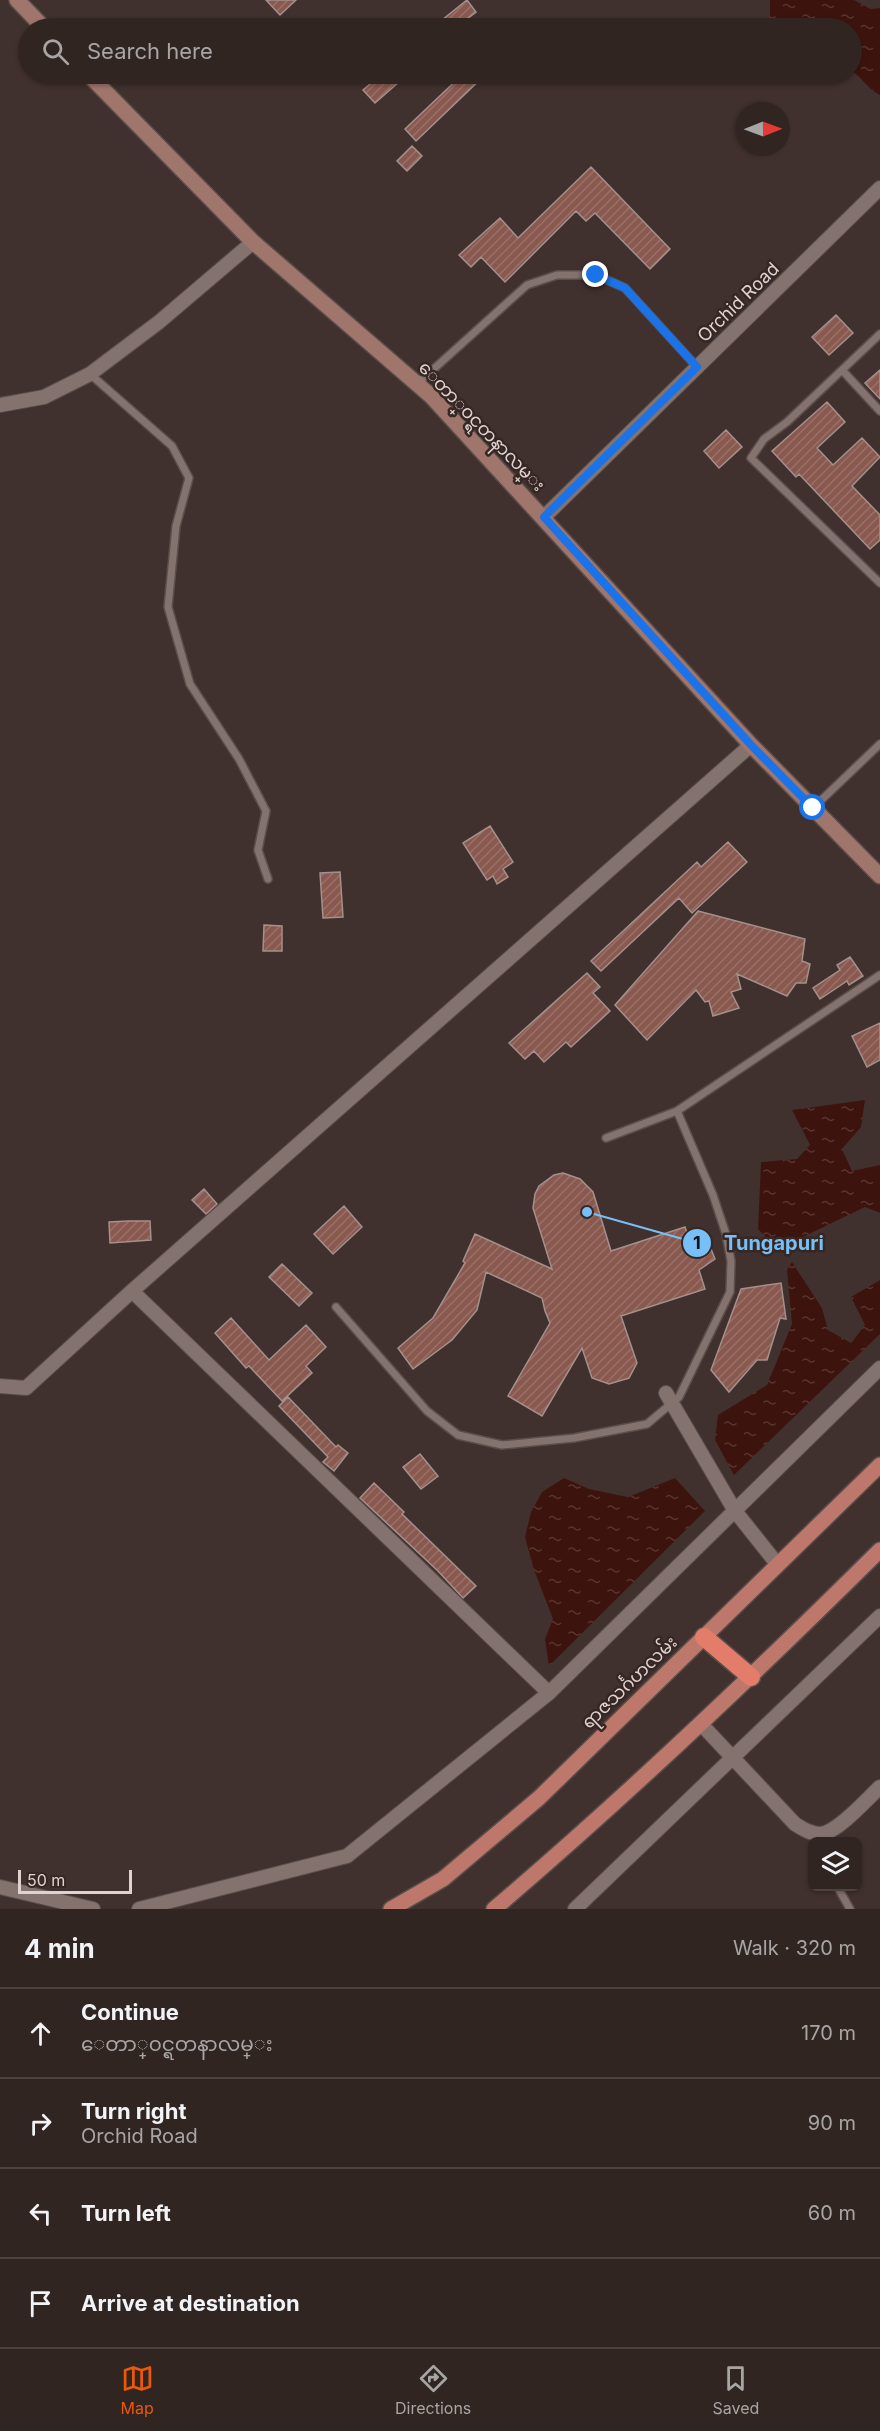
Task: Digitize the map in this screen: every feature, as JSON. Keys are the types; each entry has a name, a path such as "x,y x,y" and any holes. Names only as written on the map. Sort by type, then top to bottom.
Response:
{"highway":[{"path":"704,1637 751,1677"}],"main road":[{"path":"16,0 34,18"},
{"name":"ေတာ္၀င္ရတနာလမ္း","path":"98,84 253,242 431,396 751,745 880,876"},
{"name":"ရာဇသင်္ဂဟလမ်း","path":"391,1909 443,1879 539,1798 880,1465"},
{"path":"494,1909 576,1839 701,1724 880,1550"}],"street":[{"name":"Orchid Road","path":"544,517 880,188"},
{"path":"0,405 44,397 90,374 159,322 253,242"},
{"path":"0,1386 26,1388 132,1291 751,745"},
{"path":"132,1291 549,1693"},
{"path":"139,1909 347,1856 549,1693 880,1368"},
{"path":"669,1398 735,1512 778,1565"},
{"path":"575,1909 880,1616"},
{"path":"701,1724 795,1824 812,1837 836,1828 880,1787"},
{"path":"0,1887 93,1909"}],"lane":[{"path":"417,384 527,285 557,275 596,275 625,288 697,367"},
{"path":"880,334 787,422 764,439 751,458 880,583"},
{"path":"842,370 880,411"},
{"path":"90,374 172,446 189,478 177,526 168,607 190,684 239,759 266,811 258,850 268,879"},
{"path":"813,808 880,744"},
{"path":"606,1138 677,1111 880,975"},
{"path":"336,1307 427,1411 458,1435 502,1445 574,1438 647,1424 669,1398 679,1397 730,1292 731,1271 726,1234 713,1195 677,1111"},
{"path":"839,1891 850,1909"}],"water":[{"path":"770,0 854,0 871,9 880,8 880,95 862,80 862,18 770,18"},
{"path":"865,1100 861,1127 842,1149 852,1171 880,1165 880,1213 865,1207 778,1249 758,1229 761,1162 797,1159 810,1145 792,1110"},
{"path":"792,1262 822,1308 828,1330 851,1343 865,1325 851,1297 880,1280 880,1334 734,1475 715,1440 718,1415 767,1385 792,1324 787,1270"},
{"path":"564,1478 589,1489 628,1497 675,1478 705,1511 549,1666 545,1639 553,1619 534,1570 525,1537 531,1512 542,1492"}],"building":[{"path":"266,0 296,0 280,15"},
{"path":"467,0 476,12 468,18 444,18"},
{"path":"370,84 397,84 375,103 363,90"},
{"path":"452,84 476,84 416,141 405,129"},
{"path":"412,146 422,156 407,171 397,161"},
{"path":"591,167 670,249 650,269 595,213 586,221 576,211 505,282 481,257 471,267 459,255 500,218 518,238"},
{"path":"836,315 853,333 829,355 812,337"},
{"path":"880,370 880,399 865,383"},
{"path":"827,402 845,422 817,448 833,465 862,438 880,457 852,486 880,515 880,540 870,549 799,474 796,477 772,451"},
{"path":"726,430 742,447 719,468 704,451"},
{"path":"490,826 513,862 503,869 508,877 497,884 493,876 487,880 463,843"},
{"path":"728,842 747,862 692,913 679,898 601,971 591,961 697,862 701,867"},
{"path":"340,872 343,917 323,918 320,873"},
{"path":"698,911 805,939 802,961 810,964 806,983 796,983 787,996 737,974 741,989 731,992 739,1008 713,1016 709,1001 705,1002 696,990 647,1040 615,1005"},
{"path":"264,925 282,926 282,951 263,951"},
{"path":"850,957 863,976 849,985 847,981 820,999 813,988 840,970 837,965"},
{"path":"587,973 600,987 593,993 610,1011 571,1047 566,1042 544,1062 534,1051 525,1059 509,1043"},
{"path":"880,1023 880,1060 867,1067 852,1036"},
{"path":"563,1173 580,1179 593,1192 611,1251 685,1227 689,1240 707,1239 715,1259 699,1270 705,1289 621,1316 637,1363 629,1378 609,1384 592,1378 582,1348 542,1416 508,1396 550,1323 542,1298 486,1272 477,1310 452,1340 413,1369 398,1348 433,1318 465,1263 463,1261 475,1234 552,1269 533,1208 539,1186 554,1175"},
{"path":"204,1189 217,1204 206,1214 192,1200"},
{"path":"344,1206 362,1227 333,1254 314,1234"},
{"path":"150,1221 151,1240 110,1243 109,1222"},
{"path":"282,1264 312,1293 299,1306 269,1277"},
{"path":"781,1283 786,1319 780,1318 767,1360 757,1360 729,1392 711,1370 741,1289"},
{"path":"231,1318 269,1360 306,1325 326,1347 306,1366 312,1373 282,1401 249,1366 246,1368 215,1333"},
{"path":"288,1397 336,1447 338,1445 348,1453 334,1471 323,1462 328,1457 279,1406"},
{"path":"420,1454 438,1476 421,1489 403,1467"},
{"path":"374,1483 404,1512 402,1514 476,1586 463,1598 438,1571 360,1498"}],"place":[{"name":"Tungapuri","path":"587,1212"}],"route":[{"path":"596,275 625,288 697,367 544,517 751,745 813,808"}]}
